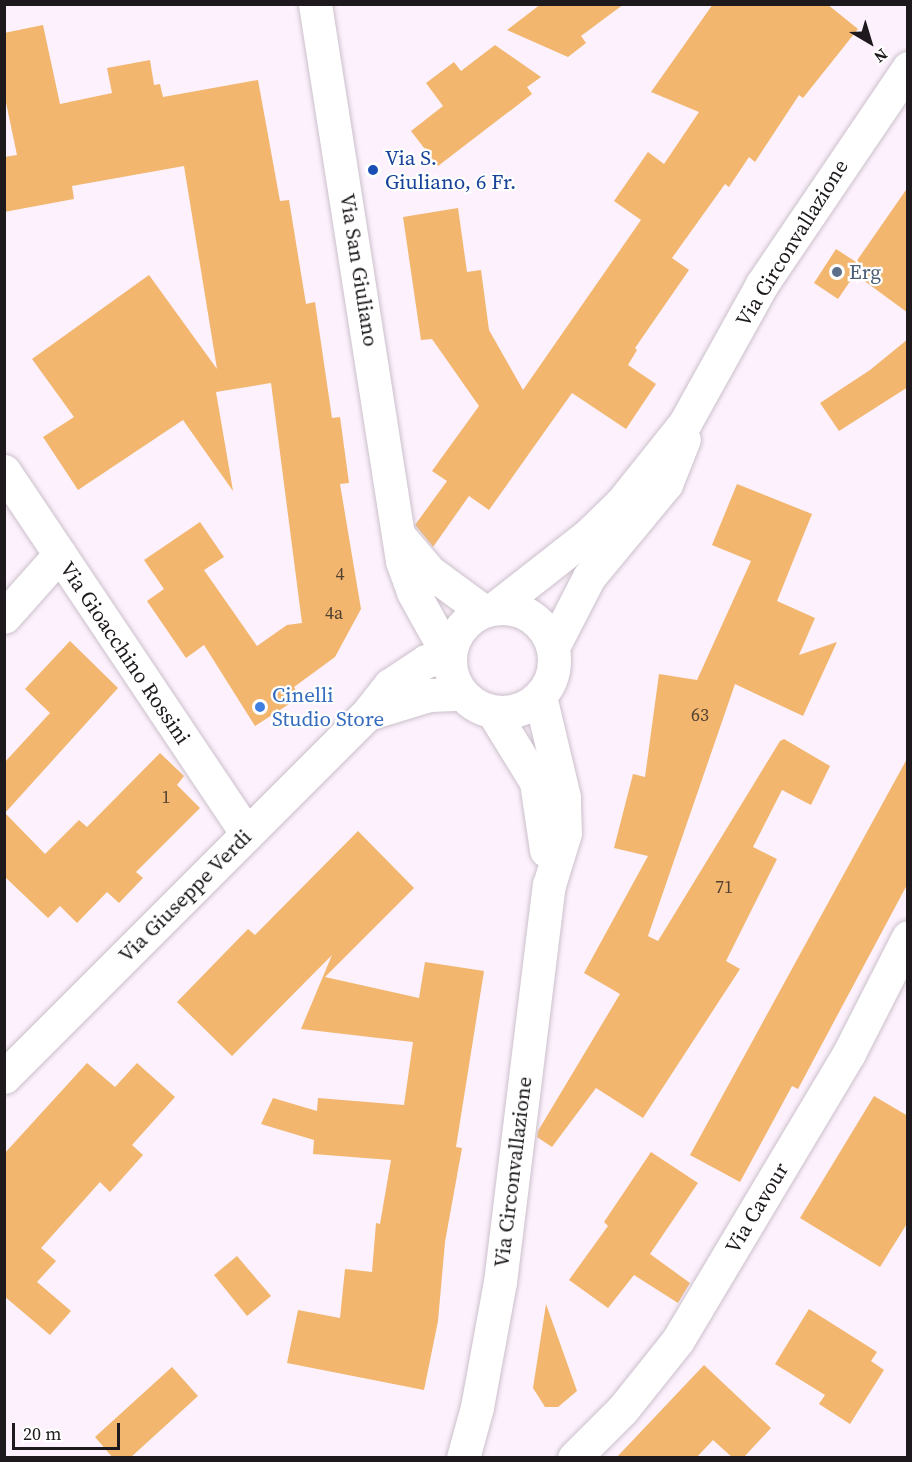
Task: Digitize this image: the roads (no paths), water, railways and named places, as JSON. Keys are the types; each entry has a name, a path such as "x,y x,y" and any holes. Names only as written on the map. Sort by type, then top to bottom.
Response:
{"main road":[{"name":"Via San Giuliano","path":"315,4 399,536 410,586 449,657"},
{"name":"Via Circonvallazione","path":"449,657 463,624 489,610 588,535 622,502 685,423 762,284 908,68"},
{"name":"Via Circonvallazione","path":"463,1458 479,1397 500,1282 549,885 565,833 560,776 540,696 553,671 553,647 590,577 642,517 669,478 683,449 685,423"},
{"name":"Via Gioacchino Rossini","path":"4,471 247,834"},
{"path":"399,536 430,572 489,610 517,610 536,620 553,647"},
{"path":"4,617 60,554"},
{"path":"449,657 452,677 461,694"},
{"name":"Via Giuseppe Verdi","path":"4,1077 367,714 404,674 426,661 449,657"},
{"name":"Via Circonvallazione","path":"461,694 493,712 536,782 545,824 549,885"},
{"name":"Via Giuseppe Verdi","path":"367,714 429,695 461,694"},
{"path":"493,712 524,708 540,696"},
{"name":"Via Cavour","path":"574,1458 623,1409 678,1340 849,1053 908,937"}],"place":[{"name":"Via S. Giuliano, 6 Fr.","path":"373,170"},
{"name":"Erg","path":"837,272"},
{"name":"Cinelli Studio Store","path":"260,707"}]}
